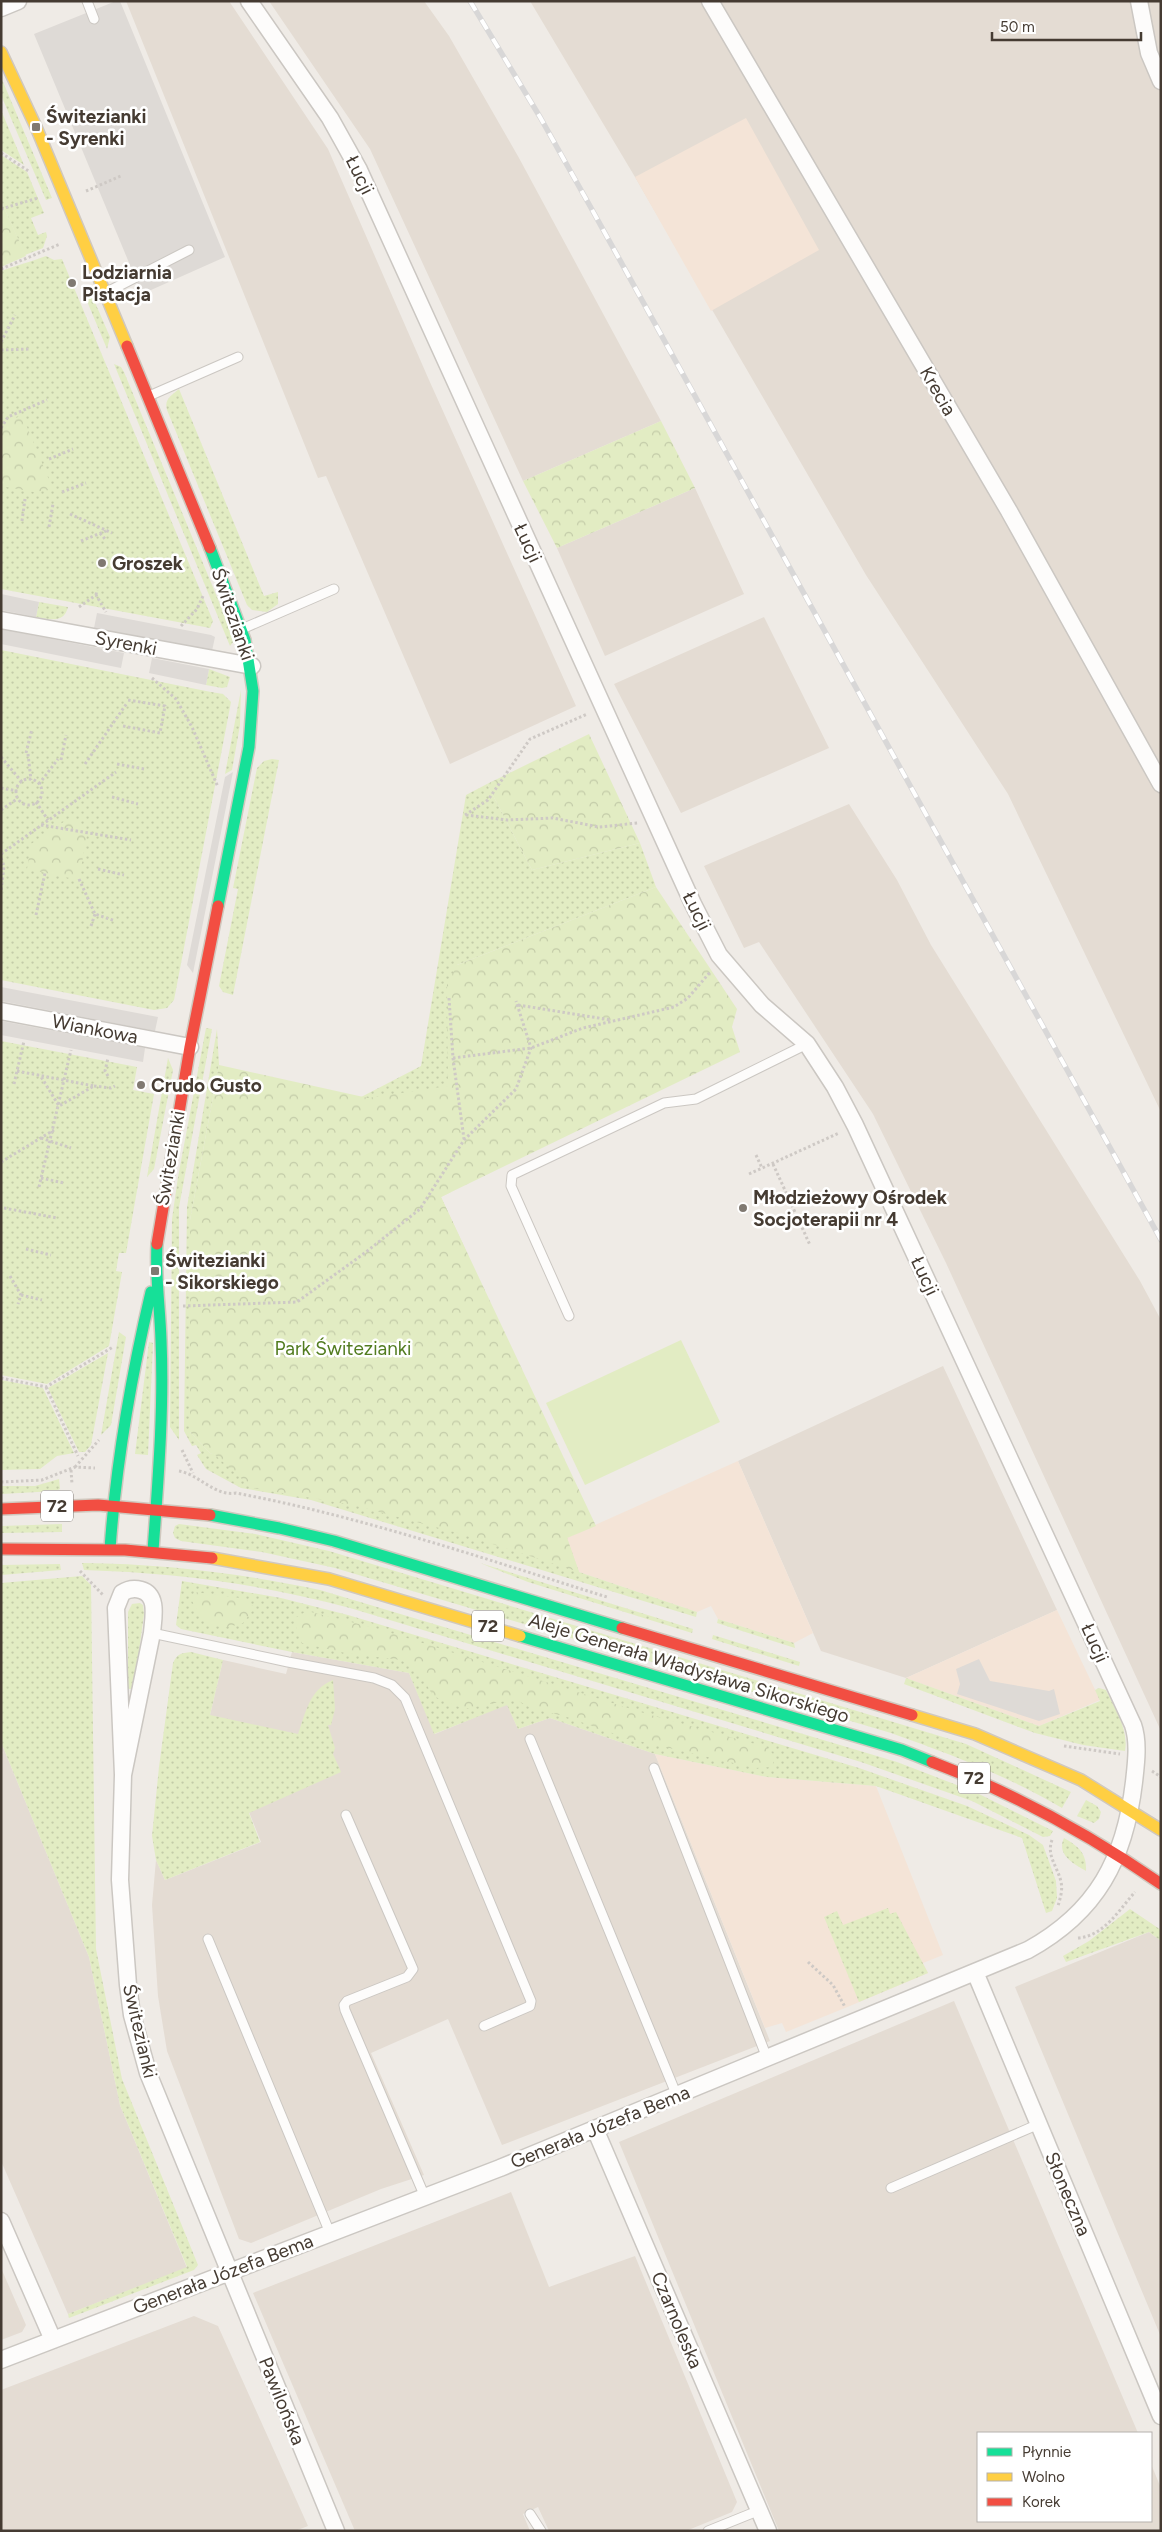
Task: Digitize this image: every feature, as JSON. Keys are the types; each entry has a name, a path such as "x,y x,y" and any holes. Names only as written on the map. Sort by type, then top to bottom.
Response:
{"main road":[{"name":"Świtezianki","path":"1,52 17,83 148,397 242,629 252,666 254,705 249,747 166,1174 156,1271 140,1339 113,1506 110,1549"},
{"name":"Świtezianki","path":"153,1551 157,1509 162,1340 156,1271"},
{"name":"Aleje Generała Władysława Sikorskiego","path":"1,1509 113,1506 157,1509 260,1524 334,1541 942,1722 1013,1749 1081,1780 1161,1830"},
{"name":"Aleje Generała Władysława Sikorskiego","path":"1,1549 153,1551 219,1558 329,1579 902,1750 987,1784 1053,1816 1118,1855 1161,1884"}],"street":[{"path":"1,8 18,1"},
{"name":"Łucji","path":"249,1 330,118 359,170 693,904 719,955 762,1005 807,1044 856,1125 1133,1725 1136,1752 1131,1810"},
{"name":"Krecia","path":"710,1 1008,511 1161,784"},
{"path":"1139,1 1150,53 1161,81"},
{"name":"Syrenki","path":"1,620 252,666"},
{"name":"Wiankowa","path":"1,1011 190,1047"},
{"name":"Świtezianki","path":"123,1775 152,1633 154,1604 148,1593 134,1589 126,1590 122,1593 116,1608 123,1775 120,1880 124,1947 132,2015 148,2073 229,2272"},
{"name":"Generała Józefa Bema","path":"1,2360 425,2197 677,2096 1028,1950 1054,1935 1088,1904 1118,1855 1131,1810"},
{"name":"Słoneczna","path":"975,1972 1161,2416"},
{"name":"Czarnoleska","path":"595,2129 768,2531"},
{"path":"1,2220 53,2340"},
{"name":"Pawilońska","path":"229,2272 336,2531"}],"lane":[{"path":"87,1 94,19"},
{"path":"104,293 189,250"},
{"path":"148,397 238,357"},
{"path":"242,629 334,589"},
{"path":"569,1316 511,1186 512,1175 664,1103 696,1099 807,1044"},
{"path":"152,1633 374,1678 392,1684 400,1691 405,1698 531,2001 530,2006 484,2026"},
{"path":"530,1739 677,2096"},
{"path":"654,1768 767,2058"},
{"path":"346,1815 413,1969 407,1977 347,2001 344,2005 345,2010 425,2197"},
{"path":"208,1939 330,2234"},
{"path":"891,2188 1039,2124"},
{"path":"708,2531 760,2510"},
{"path":"530,2514 540,2531"}],"path":[{"path":"1,153 31,172"},
{"path":"78,193 121,176"},
{"path":"1,209 38,198"},
{"path":"1,269 60,244"},
{"path":"1,342 15,315"},
{"path":"1,350 31,349"},
{"path":"1,428 8,417 47,400"},
{"path":"49,459 73,449"},
{"path":"62,492 86,482"},
{"path":"22,521 25,499"},
{"path":"49,527 53,504"},
{"path":"70,514 112,533"},
{"path":"81,541 106,531"},
{"path":"100,533 104,539"},
{"path":"96,590 96,594 106,612"},
{"path":"79,607 96,594"},
{"path":"181,626 197,609 204,594"},
{"path":"152,678 176,699 192,727 218,788"},
{"path":"85,764 127,701 165,706 160,733 123,726"},
{"path":"603,707 530,739 488,800 465,815 507,820 553,818 599,827 642,822"},
{"path":"31,780 27,754 32,729"},
{"path":"39,784 60,759 66,736"},
{"path":"1,757 22,782"},
{"path":"117,764 144,769"},
{"path":"1,890 4,866 1,856 116,772"},
{"path":"31,780 39,784 43,792 36,802 25,804 17,799 17,791 22,782 31,780"},
{"path":"1,788 17,791"},
{"path":"112,797 138,804"},
{"path":"1,810 17,799"},
{"path":"36,802 48,820"},
{"path":"41,825 131,840"},
{"path":"98,869 124,875"},
{"path":"36,916 45,873"},
{"path":"79,879 95,914 91,926"},
{"path":"95,914 115,921"},
{"path":"453,1058 531,1048 583,1028 674,1007 688,998 713,968 719,955"},
{"path":"449,998 453,1058 464,1140"},
{"path":"183,1306 297,1302 366,1252 420,1209 464,1140 516,1089 531,1048 517,1003 614,1021"},
{"path":"14,1084 24,1041"},
{"path":"39,1187 48,1142 54,1130 71,1050"},
{"path":"108,1058 105,1071 108,1076"},
{"path":"17,1071 94,1086 111,1088 115,1086"},
{"path":"40,1075 58,1106"},
{"path":"58,1106 94,1086"},
{"path":"749,1174 856,1125"},
{"path":"1,1162 54,1130"},
{"path":"41,1138 48,1142 71,1148"},
{"path":"756,1156 762,1168"},
{"path":"773,1164 810,1245"},
{"path":"41,1178 64,1183"},
{"path":"4,1208 58,1218"},
{"path":"26,1249 50,1255"},
{"path":"10,1276 20,1295 18,1304"},
{"path":"20,1295 42,1300"},
{"path":"1,1378 46,1387 113,1347"},
{"path":"46,1387 78,1456"},
{"path":"1,1482 42,1480 71,1470 74,1467 92,1468"},
{"path":"71,1470 72,1484"},
{"path":"180,1471 193,1474 215,1488 230,1494 236,1493"},
{"path":"76,1567 116,1608"},
{"path":"1057,1746 1123,1755"},
{"path":"1053,1837 1050,1849 1062,1887 1059,1906 1055,1913 1054,1935 1087,1938 1110,1922 1141,1886"},
{"path":"808,1962 834,1984 851,2023"}],"shaded area":[{"path":"120,1 225,257 142,294 34,34"},
{"path":"126,1 229,1 328,149 429,380 576,706 450,764 326,476 318,478"},
{"path":"269,1 424,1 449,36 519,158 661,421 523,481 370,149"},
{"path":"530,1 1161,1 1161,1112 1008,794 866,575 635,177"},
{"path":"746,118 819,250 711,311 635,177"},
{"path":"695,488 744,594 605,656 557,548"},
{"path":"1,594 39,602 36,617 1,610"},
{"path":"97,613 211,635 215,637 212,651 94,628"},
{"path":"764,617 829,748 681,813 614,684"},
{"path":"1,629 124,653 121,668 1,644"},
{"path":"152,658 209,669 206,685 149,673"},
{"path":"233,772 193,973 187,965 225,777"},
{"path":"849,804 897,880 931,945 1140,1281 1161,1320 1161,1731 946,1263 873,1114 759,942 744,948 704,866"},
{"path":"1,987 158,1017 155,1031 1,1001"},
{"path":"1,1021 145,1048 143,1062 1,1035"},
{"path":"943,1366 1057,1610 906,1678 821,1651 738,1461"},
{"path":"738,1461 813,1633 794,1643 718,1619 711,1606 697,1612 579,1572 566,1538"},
{"path":"1057,1610 1100,1700 1039,1726 906,1678"},
{"path":"292,1652 409,1673 435,1734 507,1704 518,1729 550,1718 655,1754 770,2041 502,2145 448,2019 371,2053 424,2175 381,2189 251,2243 239,2239 167,2051 158,1996 152,1905 156,1860 165,1880 261,1842 210,1715 223,1660 286,1674"},
{"path":"979,1659 990,1681 1049,1691 1054,1689 1060,1714 1039,1721 957,1694 960,1684 956,1669"},
{"path":"1,1742 89,1957 120,2105 187,2268 68,2314 1,2161"},
{"path":"655,1754 767,1777 876,1786 943,1955 923,1963 928,1973 845,2008 786,2032 782,2023 765,2028"},
{"path":"1149,1932 1161,1941 1161,2337 1015,1987"},
{"path":"954,2001 1138,2432 977,2432 977,2522 1152,2522 1152,2466 1161,2488 1161,2531 779,2531 619,2142"},
{"path":"511,2192 549,2287 635,2256 737,2502 732,2512 686,2531 549,2531 538,2507 523,2514 530,2531 355,2531 253,2293"},
{"path":"1,2268 26,2325 22,2332 1,2340"},
{"path":"194,2316 218,2326 308,2526 295,2531 1,2531 1,2390"}],"green space":[{"path":"1,77 52,198 46,200 1,95"},
{"path":"1,110 24,165 1,150"},
{"path":"1,155 27,172 44,213 31,218 38,235 46,232 47,236 43,248 25,255 1,201"},
{"path":"1,201 26,256 1,267"},
{"path":"46,256 54,260 62,259 213,621 210,628 1,589 1,271"},
{"path":"90,291 110,337 107,349 84,294"},
{"path":"114,364 121,367 124,372 224,614 233,642 230,646"},
{"path":"179,389 264,596 278,592 278,604 267,612 252,610 247,605 167,410 167,400"},
{"path":"22,415 52,487 49,490 34,492 1,486 1,433 8,422"},
{"path":"661,421 695,488 557,548 523,481"},
{"path":"39,602 68,607 60,618 36,617"},
{"path":"1,650 223,694 231,702 174,1000 167,1008 154,1010 1,980"},
{"path":"209,669 230,677 227,687 206,685"},
{"path":"241,690 240,725 232,770 225,774"},
{"path":"589,734 640,843 532,870 487,784"},
{"path":"279,760 233,995 223,992 219,986 238,889 233,888 257,768 264,761"},
{"path":"487,784 532,870 640,843 656,887 457,965 451,1192 441,1197 468,1255 579,1572 697,1612 696,1617 311,1500 241,1488 206,1469 197,1455 201,1453 196,1445 192,1446 184,1431 187,1207 217,1029 219,1065 190,1220 190,1432 210,1453 393,1503 338,1109 421,1066 466,795"},
{"path":"71,817 85,829 87,834 79,880 27,869 31,844"},
{"name":"Park Świtezianki","path":"656,887 737,1009 732,1027 740,1052 441,1197 596,1526 567,1538 579,1572 458,1533 353,1505 252,1488 215,1455 210,1453 190,1432 190,1220 219,1065 368,1098 448,1086 447,985 457,965"},
{"path":"206,1028 212,1029 179,1207 179,1440 170,1427 172,1219"},
{"path":"1,1041 137,1067 133,1090 154,1094 126,1253 119,1253 116,1271 122,1272 109,1346 47,1384 1,1375"},
{"path":"168,1058 173,1070 154,1169 147,1177"},
{"path":"119,1332 126,1337 111,1425 101,1435"},
{"path":"681,1340 720,1422 585,1485 546,1403"},
{"path":"149,1342 153,1343 148,1455 135,1454"},
{"path":"108,1353 91,1445 85,1452 79,1452 48,1388"},
{"path":"1,1380 43,1388 74,1453 57,1456 40,1469 1,1470"},
{"path":"59,1479 60,1489 56,1491 1,1494 1,1486 35,1486"},
{"path":"62,1524 62,1532 1,1533 1,1526"},
{"path":"179,1524 255,1534 329,1551 966,1744 1071,1792 1062,1808 1042,1796 978,1766 891,1733 335,1568 262,1552 181,1541 175,1538 173,1533 175,1526"},
{"path":"82,1563 144,1565 202,1570 320,1590 897,1762 975,1792 1053,1831 1050,1836 1043,1837 972,1801 861,1762 350,1608 283,1592 218,1581 153,1574 84,1570"},
{"path":"480,1563 693,1629 692,1633 528,1582"},
{"path":"60,1564 61,1570 1,1575 1,1565"},
{"path":"82,1576 91,1585 96,1949 122,2079 198,2265 194,2270 69,2318 68,2314 187,2267 120,2105 89,1957 1,1742 1,1583"},
{"path":"182,1581 281,1598 348,1615 859,1768 967,1806 1029,1835 1043,1845 1056,1881 1057,1898 1052,1911 1046,1913 1022,1838 876,1786 767,1777 655,1754 550,1718 518,1729 507,1705 434,1734 409,1673 292,1652 181,1629 176,1625"},
{"path":"194,1592 240,1598 255,1607 243,1623 229,1627 214,1626 202,1619 192,1601"},
{"path":"140,1603 143,1605 144,1614 134,1689 128,1689 128,1612 132,1604"},
{"path":"307,1611 375,1628 647,1714 766,1747 775,1756 772,1767 755,1768 626,1738 564,1716 533,1709 515,1699 464,1709 433,1696 419,1671 401,1660 345,1653 302,1643 293,1619"},
{"path":"718,1619 794,1643 795,1648 717,1623"},
{"path":"713,1635 800,1662 799,1666 712,1639"},
{"path":"191,1652 223,1660 210,1715 298,1734 313,1696 325,1684 333,1680 335,1709 331,1725 328,1725 335,1748 333,1754 341,1772 249,1813 260,1842 165,1880 156,1860 152,1836 159,1767 173,1663 180,1655"},
{"path":"906,1678 1039,1726 1100,1701 1095,1690 1099,1688 1106,1690 1123,1727 1126,1743 1125,1751 1083,1745 1035,1733 904,1684"},
{"path":"1086,1800 1097,1806 1101,1812 1099,1819 1094,1823 1077,1816"},
{"path":"1064,1838 1081,1851 1085,1859 1086,1871 1064,1854 1062,1844"},
{"path":"888,1908 890,1914 896,1912 928,1973 859,2002 824,1917 837,1911 843,1925"},
{"path":"1130,1909 1161,1930 1161,1941 1149,1932 1066,1962 1063,1956 1089,1941"}],"railway":[{"path":"470,1 540,117 590,206 1161,1240"}],"traffic: fast":[{"path":"210,548 245,640 253,691 249,747 218,906"},
{"path":"153,1551 162,1393 157,1244"},
{"path":"110,1549 116,1484 125,1420 151,1292"},
{"path":"210,1515 334,1541 622,1628"},
{"path":"520,1636 902,1750 932,1762"}],"traffic: slow":[{"path":"1,52 36,127 127,346"},
{"path":"212,1558 329,1579 520,1636"},
{"path":"912,1715 975,1734 1081,1780 1161,1830"}],"traffic: jam":[{"path":"127,346 210,548"},
{"path":"157,1244 190,1047 218,906"},
{"path":"1,1509 98,1505 210,1515"},
{"path":"1,1549 125,1550 212,1558"},
{"path":"622,1628 912,1715"},
{"path":"932,1762 992,1787 1050,1816 1106,1848 1161,1884"}],"place":[{"name":"Świtezianki - Syrenki","path":"36,127"},
{"name":"Lodziarnia Pistacja","path":"72,283"},
{"name":"Groszek","path":"102,563"},
{"name":"Crudo Gusto","path":"141,1085"},
{"name":"Młodzieżowy Ośrodek Socjoterapii nr 4","path":"743,1208"},
{"name":"Świtezianki - Sikorskiego","path":"155,1271"}]}
